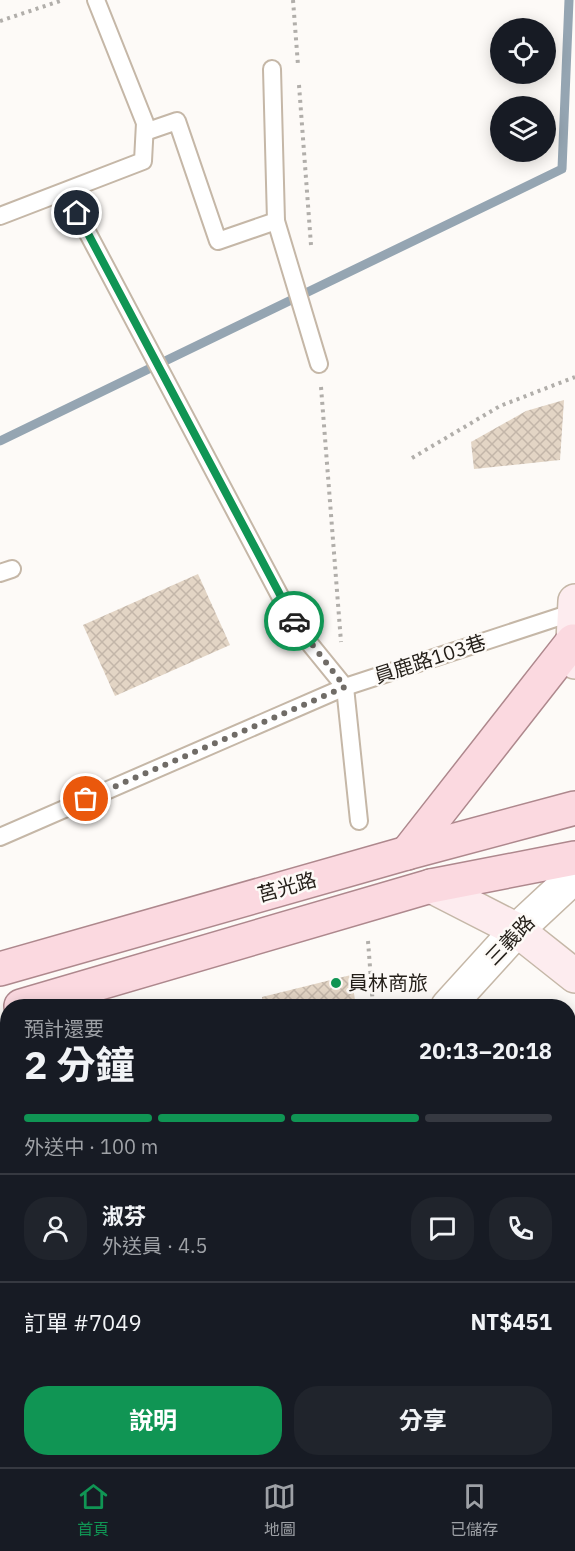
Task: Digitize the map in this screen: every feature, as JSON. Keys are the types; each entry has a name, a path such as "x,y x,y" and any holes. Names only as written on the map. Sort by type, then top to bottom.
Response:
{"main road":[{"path":"407,853 574,638"},
{"name":"莒光路","path":"0,969 407,853 575,808"},
{"name":"莒光路","path":"45,999 431,886 575,858"}],"street":[{"path":"574,638 575,601"},
{"name":"三義路","path":"454,999 517,930 575,876"},
{"path":"431,886 517,930 575,976"}],"lane":[{"path":"0,216 143,161 145,123 96,0"},
{"path":"272,69 276,221 319,364"},
{"path":"145,132 177,121 218,241 276,221"},
{"path":"66,192 297,628 345,687 358,821"},
{"name":"員鹿路103巷","path":"0,837 345,687 574,638"}],"path":[{"path":"0,21 63,0"},
{"path":"294,0 298,71"},
{"path":"299,83 311,250"},
{"path":"319,364 345,687"},
{"path":"412,458 500,406 575,377"},
{"path":"368,941 372,999"}],"building":[{"path":"564,400 560,460 474,469 471,442 526,411"},
{"path":"198,574 230,645 115,696 83,625"},
{"name":"員林商旅","path":"351,975 355,999 262,999 262,997"}],"waterway":[{"path":"0,441 562,169 569,0"}],"way so far":[{"path":"86,799 345,687 297,628 294,621"}],"place":[{"name":"員林商旅","path":"336,983"}],"route":[{"path":"77,213 294,621"}]}
